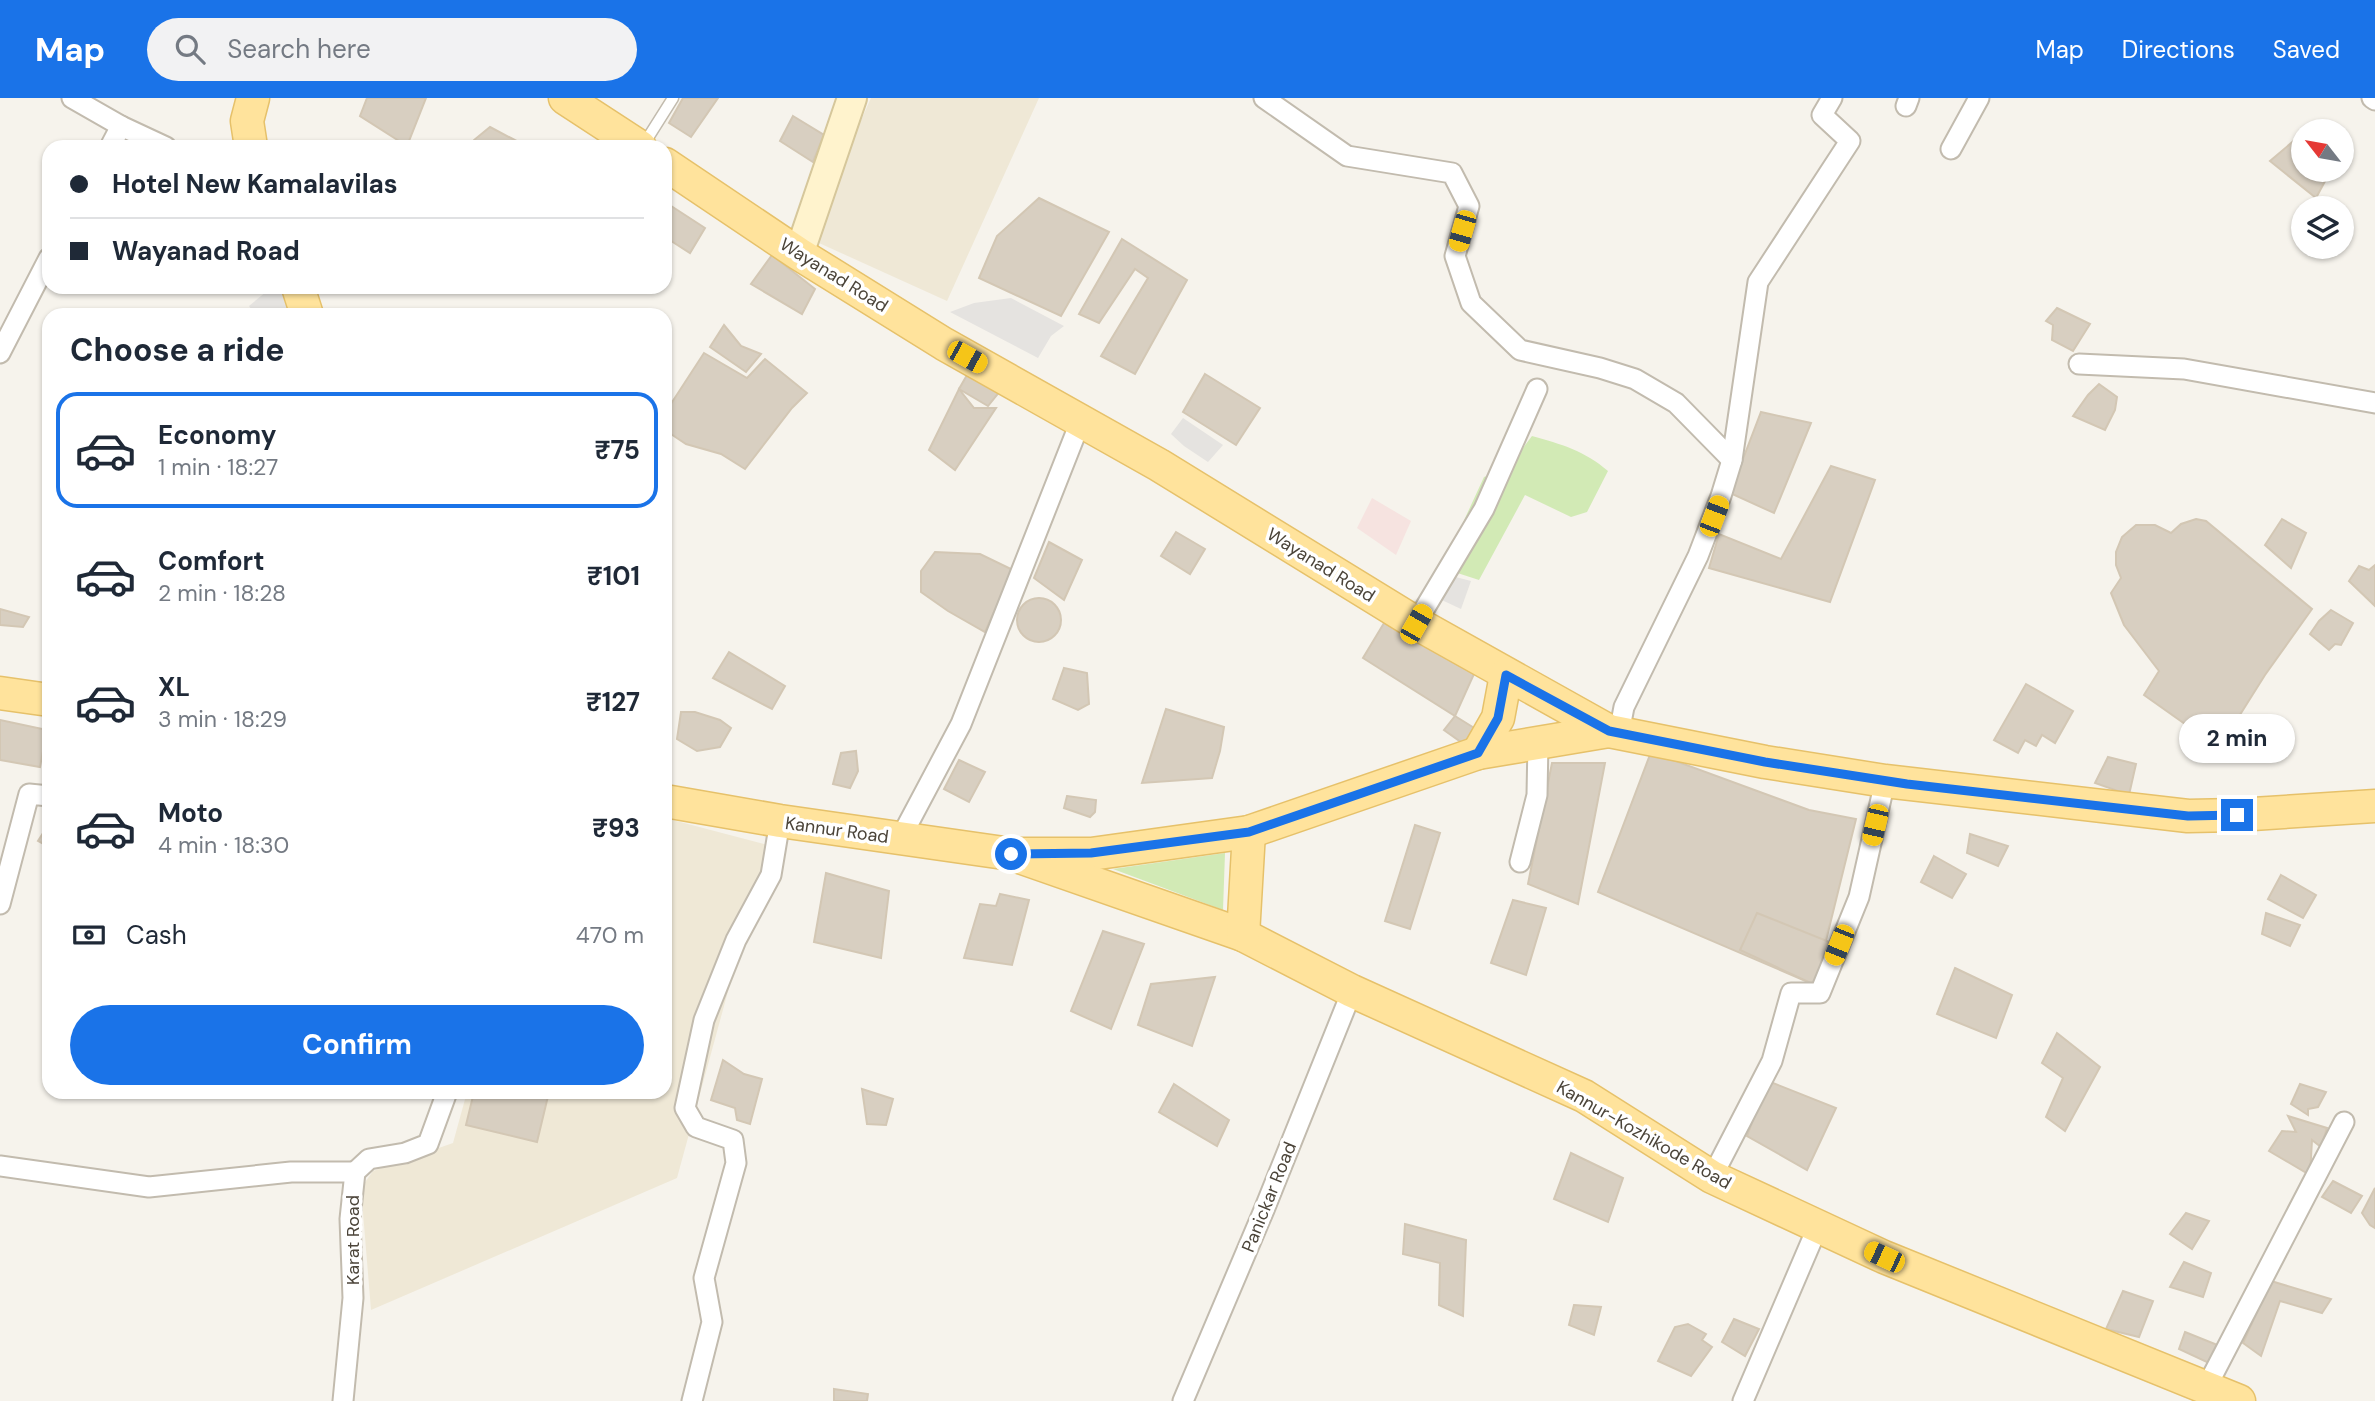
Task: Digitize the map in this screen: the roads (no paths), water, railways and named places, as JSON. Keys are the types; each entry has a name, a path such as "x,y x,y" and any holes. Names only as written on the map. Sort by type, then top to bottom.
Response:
{"main road":[{"path":"250,140 247,121 253,98"},
{"path":"565,98 630,140"},
{"name":"Wayanad Road","path":"672,169 799,254 944,344 1159,465 1416,624 1614,732 1765,762 1885,780 2188,816 2375,806"},
{"path":"1478,753 1498,718 1506,675"},
{"path":"0,693 42,699"},
{"path":"1011,854 1091,853 1249,832 1478,753 1614,732"},
{"name":"Kannur Road","path":"672,802 780,821 1011,854"},
{"path":"1242,935 1249,832"},
{"name":"Kannur-Kozhikode Road","path":"1011,854 1242,935 1352,991 1584,1096 1713,1177 1884,1257 2239,1401"}],"street":[{"path":"72,98 151,140"},
{"path":"799,254 852,98"},
{"path":"1264,98 1347,156 1452,173 1469,206 1455,256 1471,303 1520,350 1600,368 1635,379 1676,403 1732,460"},
{"path":"1951,149 1979,98"},
{"path":"1614,732 1698,556 1721,496 1732,460 1758,282 1850,141 1822,115 1826,101"},
{"path":"114,140 121,126"},
{"path":"0,353 42,272"},
{"path":"2079,364 2184,369 2375,403"},
{"path":"1416,624 1484,509 1538,389"},
{"path":"900,839 961,724 1081,420"},
{"path":"1520,862 1537,795 1538,742"},
{"path":"1713,1177 1772,1061 1791,993 1820,993 1859,897 1885,780"},
{"path":"0,904 29,794 42,795"},
{"path":"692,1401 712,1322 704,1278 736,1163 733,1140 696,1127 685,1108 704,1020 736,940 771,875 780,821"},
{"name":"Panickar Road","path":"1183,1401 1352,991"},
{"name":"Karat Road","path":"343,1401 353,1298 350,1219 355,1172 369,1159 405,1153 428,1144 444,1099"},
{"path":"2206,1388 2344,1122"},
{"path":"0,1166 149,1187 291,1172 355,1172"},
{"path":"1743,1401 1818,1226"}],"lane":[{"path":"646,140 673,98"}]}
